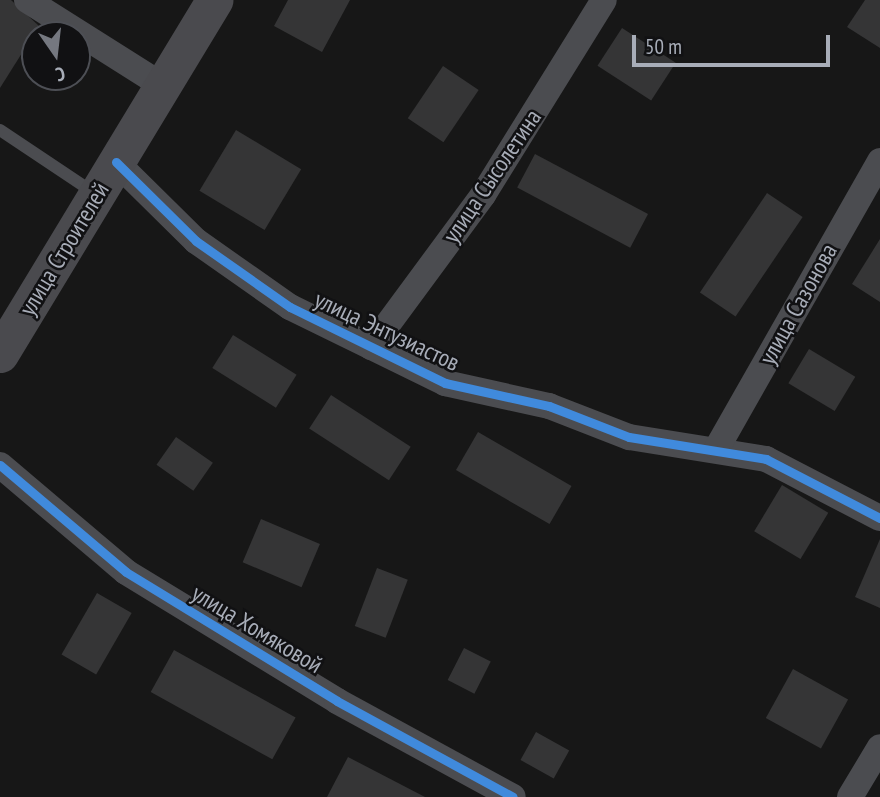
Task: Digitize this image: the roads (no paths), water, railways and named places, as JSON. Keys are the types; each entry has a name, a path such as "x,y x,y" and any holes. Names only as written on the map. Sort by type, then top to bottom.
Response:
{"main road":[{"name":"улица Строителей","path":"0,354 214,0"}],"street":[{"path":"27,0 163,86"},
{"name":"улица Сысолетина","path":"371,347 483,195 604,0"},
{"name":"улица Сазонова","path":"717,448 880,161"},
{"name":"улица Энтузиастов","path":"116,162 196,241 290,307 445,383 549,406 629,437 717,448 766,458 880,518"},
{"name":"улица Хомяковой","path":"0,466 126,572 337,701 513,797"},
{"path":"850,797 880,747"}],"lane":[{"path":"0,131 97,195"}]}
